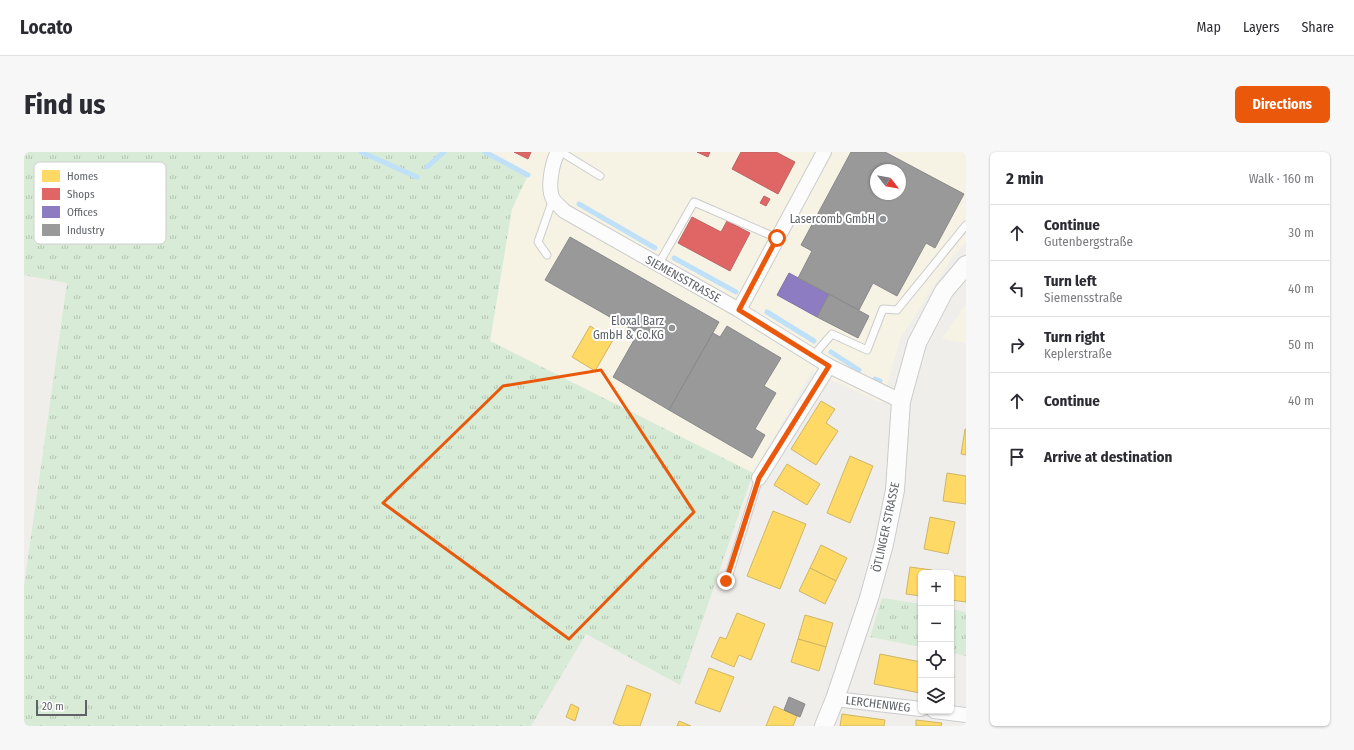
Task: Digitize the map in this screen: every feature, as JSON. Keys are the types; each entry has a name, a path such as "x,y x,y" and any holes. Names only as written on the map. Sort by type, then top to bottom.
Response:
{"street":[{"path":"553,199 550,177 555,157 559,152"},
{"path":"739,310 824,152"},
{"name":"SIEMENSSTRASSE","path":"553,199 564,211 739,310 829,366 901,401"},
{"name":"ÖTLINGER STRASSE","path":"824,726 835,699 870,598 884,544 896,490 901,401 917,343 944,291 966,265"},
{"path":"759,478 829,366"},
{"name":"LERCHENWEG","path":"835,699 918,709"},
{"path":"954,714 966,715"}],"lane":[{"path":"559,152 600,176"},
{"path":"547,255 538,242 553,199"},
{"path":"658,265 694,202 777,238"},
{"path":"813,356 832,334 867,350 884,309 897,310 966,225"},
{"path":"726,581 759,478"}],"highlighted area":[{"path":"601,370 694,512 569,639 383,503 503,386"}],"shaded area":[{"path":"485,152 966,152 966,242 951,259 900,339 882,403 812,371 753,473 490,341 512,209 528,175"},
{"path":"966,304 966,343 942,339"}],"green space":[{"path":"24,152 485,152 528,175 512,209 490,341 753,473 680,685 586,634 531,726 24,726 24,586 67,283 24,275"},
{"path":"882,598 918,604 918,646 870,637"},
{"path":"954,610 966,612 966,656 954,654"}],"building: Homes":[{"path":"590,326 613,340 595,371 572,357"},
{"path":"821,401 835,409 826,423 838,431 816,465 791,449"},
{"path":"966,429 966,455 961,454"},
{"path":"850,456 873,466 850,523 827,513"},
{"path":"787,464 820,484 807,505 774,485"},
{"path":"947,473 966,476 966,504 943,501"},
{"path":"773,511 806,524 780,589 747,576"},
{"path":"930,517 955,522 948,554 924,549"},
{"path":"821,545 847,558 836,581 810,568"},
{"path":"910,567 932,570 918,570 918,596 906,594"},
{"path":"810,568 836,581 825,604 799,591"},
{"path":"954,575 966,577 966,602 954,600"},
{"path":"737,613 765,624 751,660 739,655 734,667 711,657 720,637 726,639"},
{"path":"805,615 833,623 826,647 798,639"},
{"path":"798,639 826,647 819,671 791,662"},
{"path":"880,654 918,661 918,693 874,684"},
{"path":"709,668 734,677 720,712 695,703"},
{"path":"627,685 651,694 640,726 620,726 613,723"},
{"path":"571,704 579,708 575,721 566,717"},
{"path":"774,706 797,716 793,726 766,726"},
{"path":"842,714 885,720 884,726 840,726"},
{"path":"916,720 942,723 941,726 916,726"},
{"path":"679,721 691,726 677,726"}],"building: Shops":[{"path":"514,152 531,152 528,159"},
{"path":"697,152 710,152 708,157"},
{"path":"741,152 776,152 795,162 778,194 732,169"},
{"path":"764,196 770,199 766,206 760,203"},
{"path":"692,217 721,232 727,221 750,233 730,271 678,243"}],"building: Offices":[{"path":"789,273 829,294 817,317 777,295"}],"building: Industry":[{"name":"Lasercomb GmbH","path":"851,152 885,152 964,194 935,248 926,243 897,296 873,283 859,310 798,278 812,251 801,245"},
{"name":"Eloxal Barz GmbH & Co.KG","path":"570,237 719,322 669,410 613,377 638,333 545,280"},
{"path":"829,294 869,316 858,338 817,317"},
{"path":"727,326 781,358 764,386 776,393 755,429 765,435 752,458 669,410 713,333 720,337"},
{"path":"789,697 805,704 800,717 784,710"}],"waterway":[{"path":"361,152 417,177"},
{"path":"427,167 444,152"},
{"path":"485,152 528,175"},
{"path":"579,204 655,248"},
{"path":"674,258 736,292"},
{"path":"767,312 814,341"},
{"path":"831,352 859,370"},
{"path":"875,379 880,381"}],"place":[{"name":"Lasercomb GmbH","path":"883,219"},
{"name":"Eloxal Barz GmbH & Co.KG","path":"672,328"}],"route":[{"path":"726,581 759,478 829,366 739,310 777,238"}]}
